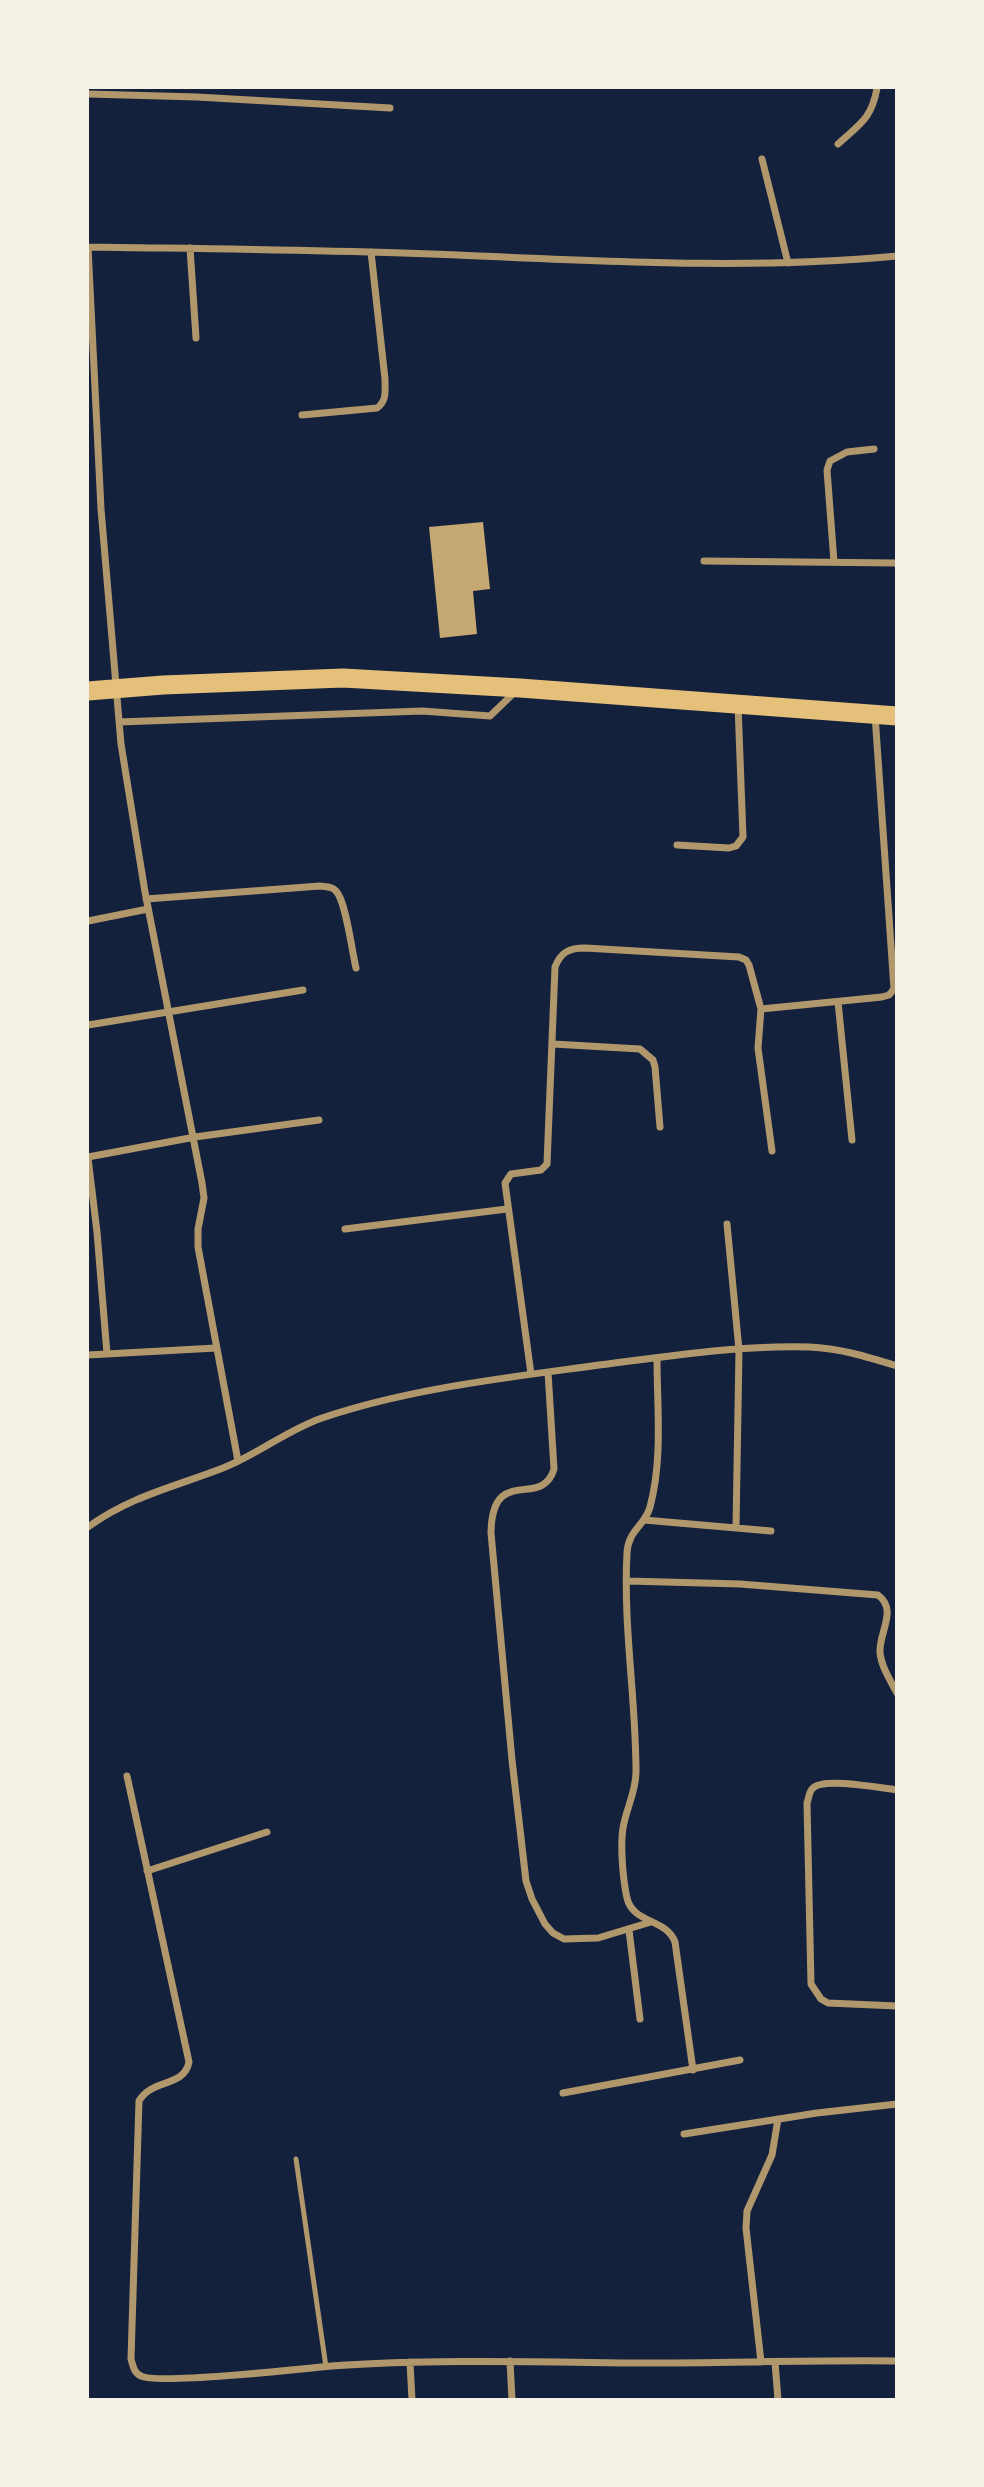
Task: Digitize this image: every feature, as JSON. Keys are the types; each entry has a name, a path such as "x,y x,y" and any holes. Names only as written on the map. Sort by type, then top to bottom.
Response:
{"highway":[{"path":"88,691 163,685 343,678 476,684 897,716"}],"street":[{"path":"838,144 863,121 874,106 877,88"},
{"path":"88,94 390,108"},
{"path":"762,159 788,263"},
{"path":"238,1461 198,1247 198,1229 204,1199 195,1137 148,909 119,722 102,509 88,247 371,252 583,261 788,263 897,256"},
{"path":"190,248 196,338"},
{"path":"302,415 367,410 382,405 385,398 371,252"},
{"path":"834,562 827,470 830,461 847,452 874,449"},
{"path":"704,561 897,563"},
{"path":"119,722 422,711 490,716 520,688"},
{"path":"677,845 729,848 736,846 743,837 738,704"},
{"path":"761,1009 882,997 889,995 894,989 875,714"},
{"path":"146,898 320,886 332,888 342,903 356,968"},
{"path":"88,921 148,909"},
{"path":"531,1374 505,1190 506,1178 516,1172 541,1170 547,1164 555,967 565,952 575,948 739,957 746,960 761,1009 758,1048 772,1151"},
{"path":"88,1026 303,990"},
{"path":"838,1002 852,1140"},
{"path":"553,1044 640,1049 647,1054 655,1067 660,1127"},
{"path":"107,1354 88,1157 195,1137 318,1120"},
{"path":"345,1229 507,1209"},
{"path":"727,1224 739,1350 736,1528"},
{"path":"88,1527 138,1497 238,1461 318,1419 427,1392 531,1374 739,1350 811,1347 859,1354 897,1366"},
{"path":"88,1355 216,1348"},
{"path":"657,1358 657,1457 653,1489 644,1520 629,1538 627,1581 636,1772 622,1839 627,1899 639,1916 668,1929 675,1942 693,2070"},
{"path":"548,1372 554,1469 552,1477 538,1487 500,1497 491,1512 503,1668 526,1881 545,1924 553,1933 564,1939 598,1938 651,1922"},
{"path":"644,1520 771,1531"},
{"path":"627,1581 740,1584 878,1595 884,1600 888,1613 880,1649 881,1661 897,1693"},
{"path":"127,1776 189,2062 182,2077 151,2088 139,2101 131,2359 139,2376 147,2379 197,2377 410,2362 897,2361"},
{"path":"897,1790 821,1784 814,1786 807,1803 811,1984 821,1999 828,2003 897,2006"},
{"path":"148,1871 267,1832"},
{"path":"629,1930 640,2020"},
{"path":"563,2093 740,2060"},
{"path":"684,2134 897,2104"},
{"path":"761,2362 746,2228 747,2211 772,2155 778,2119"},
{"path":"510,2361 512,2399"},
{"path":"410,2362 412,2399"},
{"path":"775,2362 778,2399"}],"lane":[{"path":"296,2159 326,2367"}],"building":[{"path":"483,522 490,589 473,591 477,634 440,638 429,527"}]}
